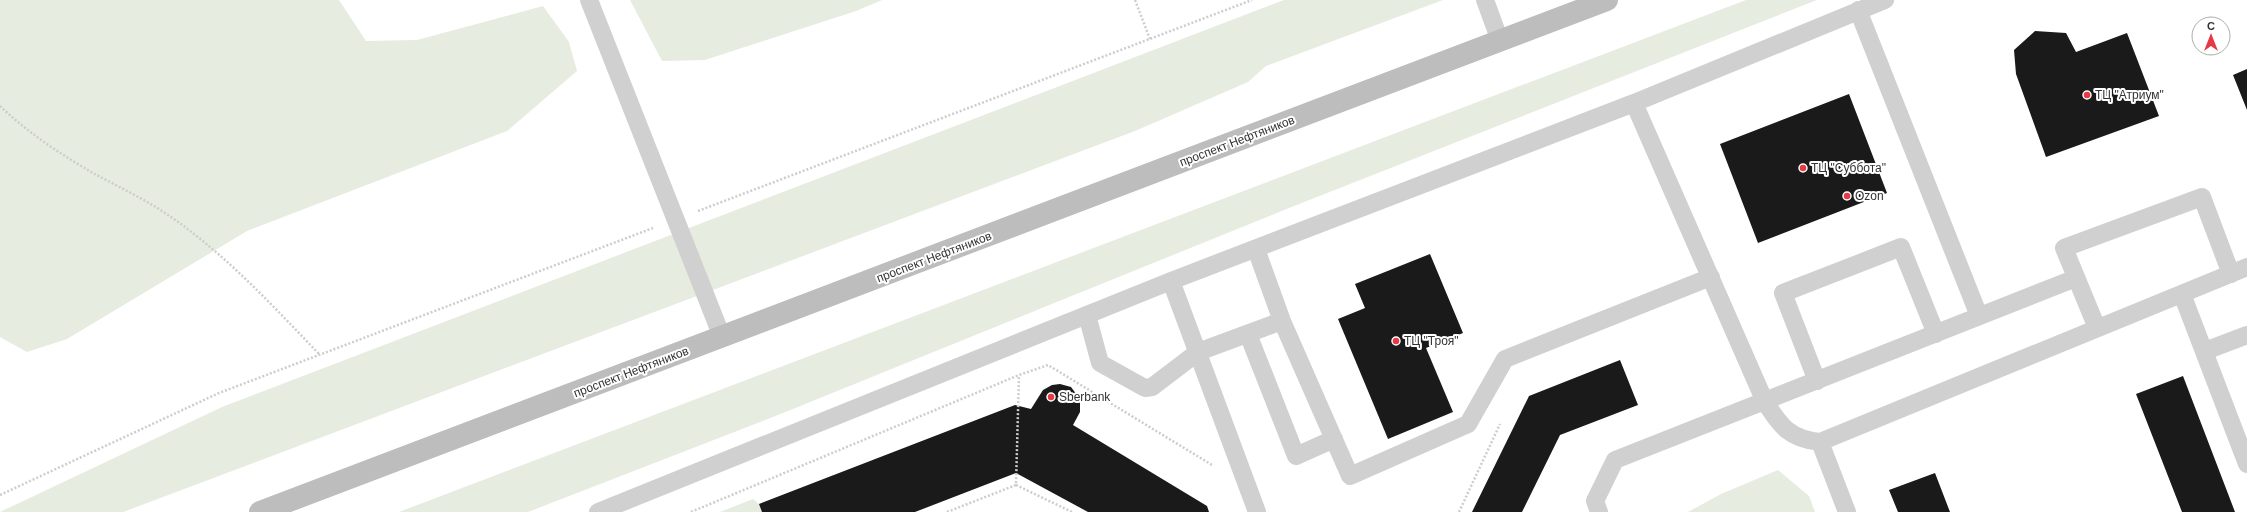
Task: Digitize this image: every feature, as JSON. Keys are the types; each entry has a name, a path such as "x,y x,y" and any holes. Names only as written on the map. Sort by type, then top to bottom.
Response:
{"main road":[{"name":"проспект Нефтяников","path":"260,512 1607,0"}],"lane":[{"path":"589,0 722,337"},
{"path":"1485,0 1500,41"},
{"path":"598,512 1171,281 1634,103 1885,0"},
{"path":"1858,10 1979,316"},
{"path":"1634,103 1765,402 1780,424 1802,440 1820,442 2247,267"},
{"path":"2097,328 2064,248 2202,197 2231,274"},
{"path":"1817,381 1783,293 1902,247 1936,334"},
{"path":"1256,249 1282,321 1350,476 1468,424 1505,359 1711,277"},
{"path":"1599,512 1595,501 1615,460 2076,278"},
{"path":"1171,281 1257,512"},
{"path":"2182,294 2247,464"},
{"path":"1087,315 1100,363 1144,388 1152,387 1160,382 1198,352 1282,321"},
{"path":"1248,334 1296,456 1334,439"},
{"path":"2205,351 2247,335"},
{"path":"1820,442 1847,512"}],"path":[{"path":"1135,0 1150,39"},
{"path":"0,495 219,394 1252,0"},
{"path":"0,106 21,126 91,172 158,208 191,231 248,280 320,355"},
{"path":"692,512 1019,375 1048,365 1217,468"},
{"path":"1016,485 1019,375"},
{"path":"1459,512 1501,421"},
{"path":"946,512 1016,485 1072,512"}],"shaded area":[{"path":"0,0 339,0 366,41 417,40 543,6 569,42 577,71 507,131 247,231 67,339 27,352 0,337"},
{"path":"630,0 882,0 856,11 705,60 662,61"},
{"path":"1284,0 1443,0 1266,66 1248,82 1135,131 123,512 0,512 222,407"},
{"path":"1746,0 1817,0 1289,208 778,415 528,512 399,512"},
{"path":"1778,470 1809,496 1815,512 1688,512 1721,494"},
{"path":"753,499 759,504 762,512 720,512"}],"building":[{"name":"ТЦ \"Атриум\"","path":"2035,31 2066,33 2076,52 2127,33 2159,116 2046,157 2016,74 2014,50"},
{"path":"2247,69 2247,110 2233,75"},
{"name":"ТЦ \"Суббота\"","path":"1849,94 1887,193 1758,243 1720,144"},
{"name":"ТЦ \"Троя\"","path":"1430,254 1463,333 1426,348 1453,412 1388,439 1338,319 1365,308 1355,284"},
{"path":"1620,360 1638,405 1560,435 1522,512 1472,512 1529,396"},
{"path":"2183,376 2235,512 2182,512 2136,394"},
{"path":"1060,384 1071,387 1080,399 1080,412 1073,425 1207,506 1209,512 1088,512 1016,473 915,512 762,512 759,504 1015,405 1031,409 1043,390 1052,385"},
{"path":"1935,473 1950,512 1898,512 1889,490"}],"place":[{"name":"ТЦ \"Атриум\"","path":"2087,95"},
{"name":"ТЦ \"Суббота\"","path":"1803,168"},
{"name":"Ozon","path":"1847,196"},
{"name":"ТЦ \"Троя\"","path":"1396,341"},
{"name":"Sberbank","path":"1051,397"}]}
